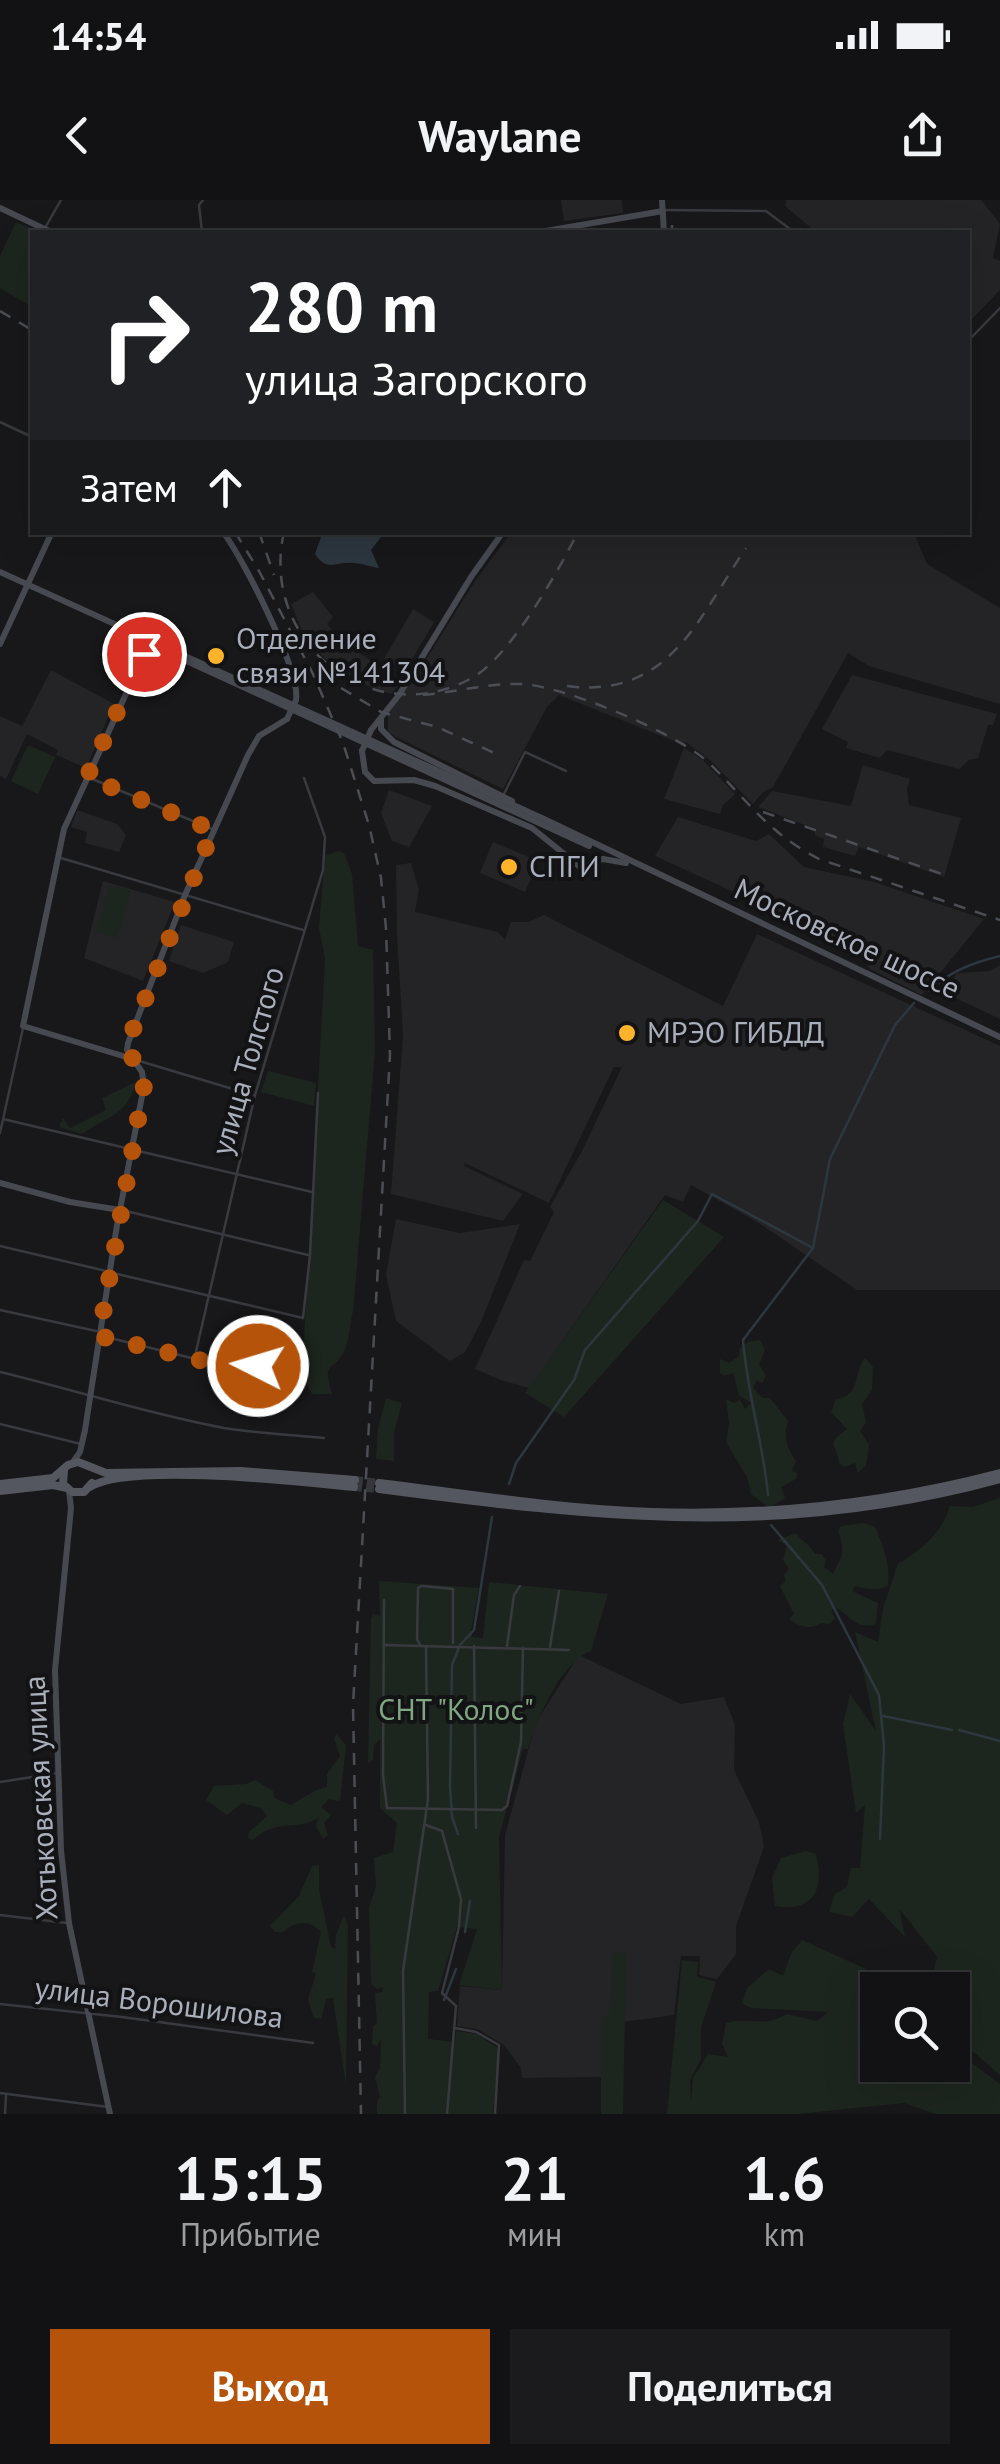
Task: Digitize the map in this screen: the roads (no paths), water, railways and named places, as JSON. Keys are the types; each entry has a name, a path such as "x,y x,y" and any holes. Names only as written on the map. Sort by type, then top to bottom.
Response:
{"main road":[{"path":"662,200 664,230"},
{"path":"0,208 46,230"},
{"path":"551,230 663,210"},
{"path":"0,644 51,535"},
{"path":"67,1536 71,1508 68,1489 62,1481 82,1444 144,1086 142,1072 127,1050 128,1042 212,832 253,744 285,720 296,700 296,682 242,560 225,535"},
{"path":"501,535 468,581 399,696 371,730 362,751 364,772 374,780 414,780 532,828 578,866"},
{"path":"0,572 397,756"},
{"path":"29,585 397,756"},
{"path":"134,1059 24,1026 64,829 149,644"},
{"path":"382,716 381,729 394,742 503,795 544,820"},
{"name":"Московское шоссе","path":"397,756 676,883"},
{"name":"Московское шоссе","path":"397,756 1000,1037"},
{"path":"570,838 588,852 587,861 578,866"},
{"path":"578,866 591,860 592,846"},
{"path":"578,866 603,859 626,862"},
{"path":"0,1184 120,1210"},
{"path":"84,1430 84,1455 94,1478 90,1487"},
{"path":"0,1487 53,1478 68,1467 89,1467 106,1473 241,1471 355,1483 240,1477 106,1479 81,1493 67,1536"},
{"path":"379,1486 610,1510 719,1513 855,1504 1000,1476"},
{"path":"0,1487 53,1485 81,1493"},
{"name":"Хотьковская улица","path":"67,1536 56,1637 63,1883 109,2110"}],"street":[{"path":"48,230 61,200"},
{"path":"202,230 203,200"},
{"path":"675,200 676,210"},
{"path":"663,210 766,211 791,230"},
{"path":"970,339 1000,308"},
{"path":"0,422 30,436"},
{"path":"503,795 526,752 566,771"},
{"path":"87,777 212,832"},
{"name":"улица Толстого","path":"195,1356 255,1096 323,870 325,837 304,778"},
{"path":"60,857 304,930"},
{"path":"0,1134 24,1026"},
{"path":"134,1059 255,1096"},
{"path":"0,1246 304,1318 318,1093"},
{"path":"3,1119 313,1192"},
{"path":"120,1210 310,1256"},
{"path":"0,1310 220,1365 258,1366 259,1354"},
{"path":"0,1372 221,1427 324,1438"},
{"path":"0,1424 82,1444"},
{"path":"507,1647 514,1595 520,1586"},
{"path":"405,2114 404,1971 427,1809 424,1646 417,1639 418,1588 452,1589 453,1645"},
{"path":"550,1648 560,1591"},
{"path":"384,1600 384,1806 390,1809 502,1810 506,1806 521,1742 522,1648"},
{"path":"382,1645 568,1650"},
{"path":"474,1646 476,1828"},
{"path":"0,1782 58,1773"},
{"path":"426,1826 442,1831 460,1899 459,1926 442,1993 456,2006 447,2114"},
{"path":"0,1914 69,1923"},
{"name":"улица Ворошилова","path":"0,2004 313,2043"},
{"path":"455,2028 480,2033 499,2045 496,2114"},
{"path":"0,2093 109,2110"},
{"path":"6,2094 6,2114"}],"waterway":[{"path":"929,991 962,969 1000,956"},
{"path":"768,1495 743,1340 813,1248 830,1159 895,1025 914,1003"},
{"path":"509,1484 516,1463 574,1380 585,1350 698,1221 712,1194 813,1248"},
{"path":"458,1834 452,1817 450,1787 452,1665 460,1645 474,1630 492,1517"},
{"path":"771,1525 822,1585 879,1695 884,1746 880,1839"},
{"path":"883,1716 952,1730"},
{"path":"959,1730 1000,1741"},
{"path":"465,1932 470,1901"},
{"path":"444,2000 456,1969"}],"tunnel":[{"path":"355,1480 379,1483"},
{"path":"354,1487 379,1489"}],"railway":[{"path":"672,225 672,230"},
{"path":"0,311 30,329"},
{"path":"237,535 313,674 343,743 369,825 381,878 386,928 390,1055 353,1705 361,2114"},
{"path":"260,535 274,575"},
{"path":"284,535 281,572 288,608 305,640 330,666 361,685 395,694 432,692 470,679 485,669 516,635 576,535"},
{"path":"567,686 602,687 631,680 656,667 695,627 746,548"},
{"path":"423,695 522,684 592,702 695,752 772,827 819,859 1000,920"},
{"path":"341,688 381,712 437,727 501,756"},
{"path":"763,812 942,874"}],"place":[{"name":"Отделение связи №141304","path":"216,656"},
{"name":"СПГИ","path":"509,867"},
{"name":"МРЭО ГИБДД","path":"627,1033"}],"park label":[{"name":"СНТ \"Колос\"","path":"456,1710"}]}
